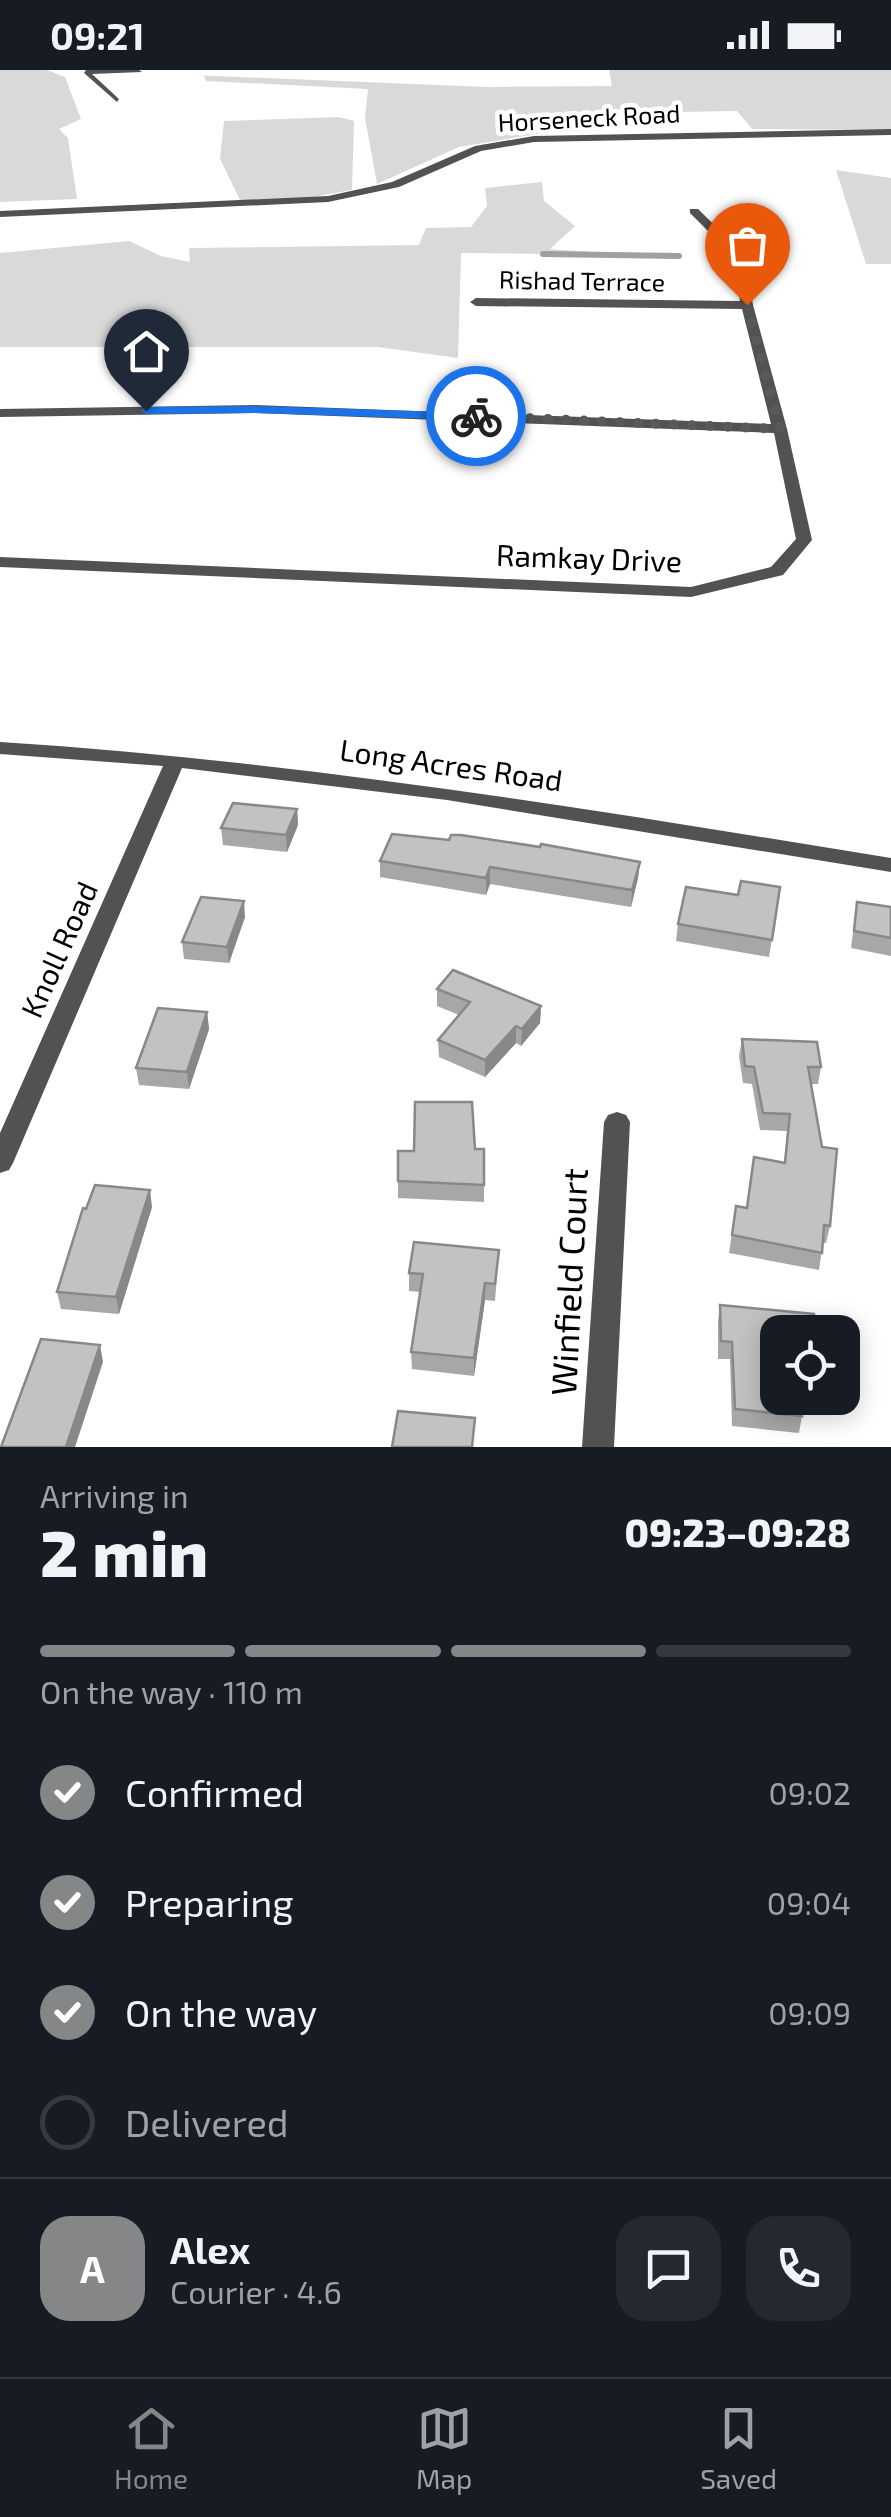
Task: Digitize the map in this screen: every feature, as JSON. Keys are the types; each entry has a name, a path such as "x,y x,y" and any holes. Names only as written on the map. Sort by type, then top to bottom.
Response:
{"street":[{"name":"Horseneck Road","path":"0,214 328,199 395,185 479,148 534,139 891,132"},
{"name":"Ramkay Drive","path":"0,562 691,592 777,571 804,540 747,305 740,255 694,211"},
{"name":"Rishad Terrace","path":"476,302 747,305"},
{"path":"0,413 255,409 780,429"},
{"name":"Long Acres Road","path":"0,748 175,762 429,790 891,865"},
{"name":"Knoll Road","path":"0,1163 175,762"},
{"name":"Winfield Court","path":"598,1447 617,1122"}],"lane":[{"path":"84,71 139,72"},
{"path":"84,71 116,100"}],"shaded area":[{"path":"0,70 47,70 65,77 81,119 59,129 68,138 77,199 0,202"},
{"path":"609,70 891,70 891,130 752,129 737,111 559,114 549,132 459,147 377,184 365,118 368,89 206,81 204,76 191,75 487,87 612,86"},
{"path":"339,117 354,121 352,190 307,198 241,202 220,159 224,121"},
{"path":"836,170 891,178 891,264 866,264"},
{"path":"542,182 544,201 575,226 550,249 634,255 461,253 458,358 378,347 0,347 0,253 129,241 161,256 190,262 189,248 419,245 426,228 471,227 487,206 485,188"}],"building":[{"path":"233,803 297,809 286,835 221,828"},
{"path":"392,834 449,840 451,835 461,835 540,847 541,844 640,862 632,890 490,867 486,878 380,861"},
{"path":"741,881 780,887 772,940 678,924 686,887 738,895"},
{"path":"201,897 244,901 227,947 182,942"},
{"path":"857,902 891,907 891,938 854,931"},
{"path":"453,970 541,1006 522,1029 516,1026 485,1060 438,1040 470,1002 437,989"},
{"path":"158,1008 207,1012 187,1072 136,1068"},
{"path":"742,1039 817,1042 821,1067 808,1067 822,1147 837,1149 830,1226 824,1225 822,1253 732,1235 736,1206 747,1208 754,1157 785,1163 790,1114 763,1113 754,1067 745,1066"},
{"path":"415,1102 472,1102 475,1149 484,1149 484,1185 398,1181 398,1151 414,1151"},
{"path":"95,1185 150,1190 116,1297 57,1292 83,1208 86,1209"},
{"path":"414,1242 499,1250 495,1284 485,1283 474,1358 411,1352 423,1274 409,1273"},
{"path":"720,1305 814,1314 760,1315 760,1412 735,1409 732,1342 721,1341"},
{"path":"41,1339 100,1345 66,1447 1,1447"},
{"path":"398,1411 475,1418 472,1447 392,1447"}],"waterway":[{"path":"543,254 679,256"}],"way so far":[{"path":"476,416 780,429 747,305"}],"route":[{"path":"146,411 255,409 476,416"}]}
